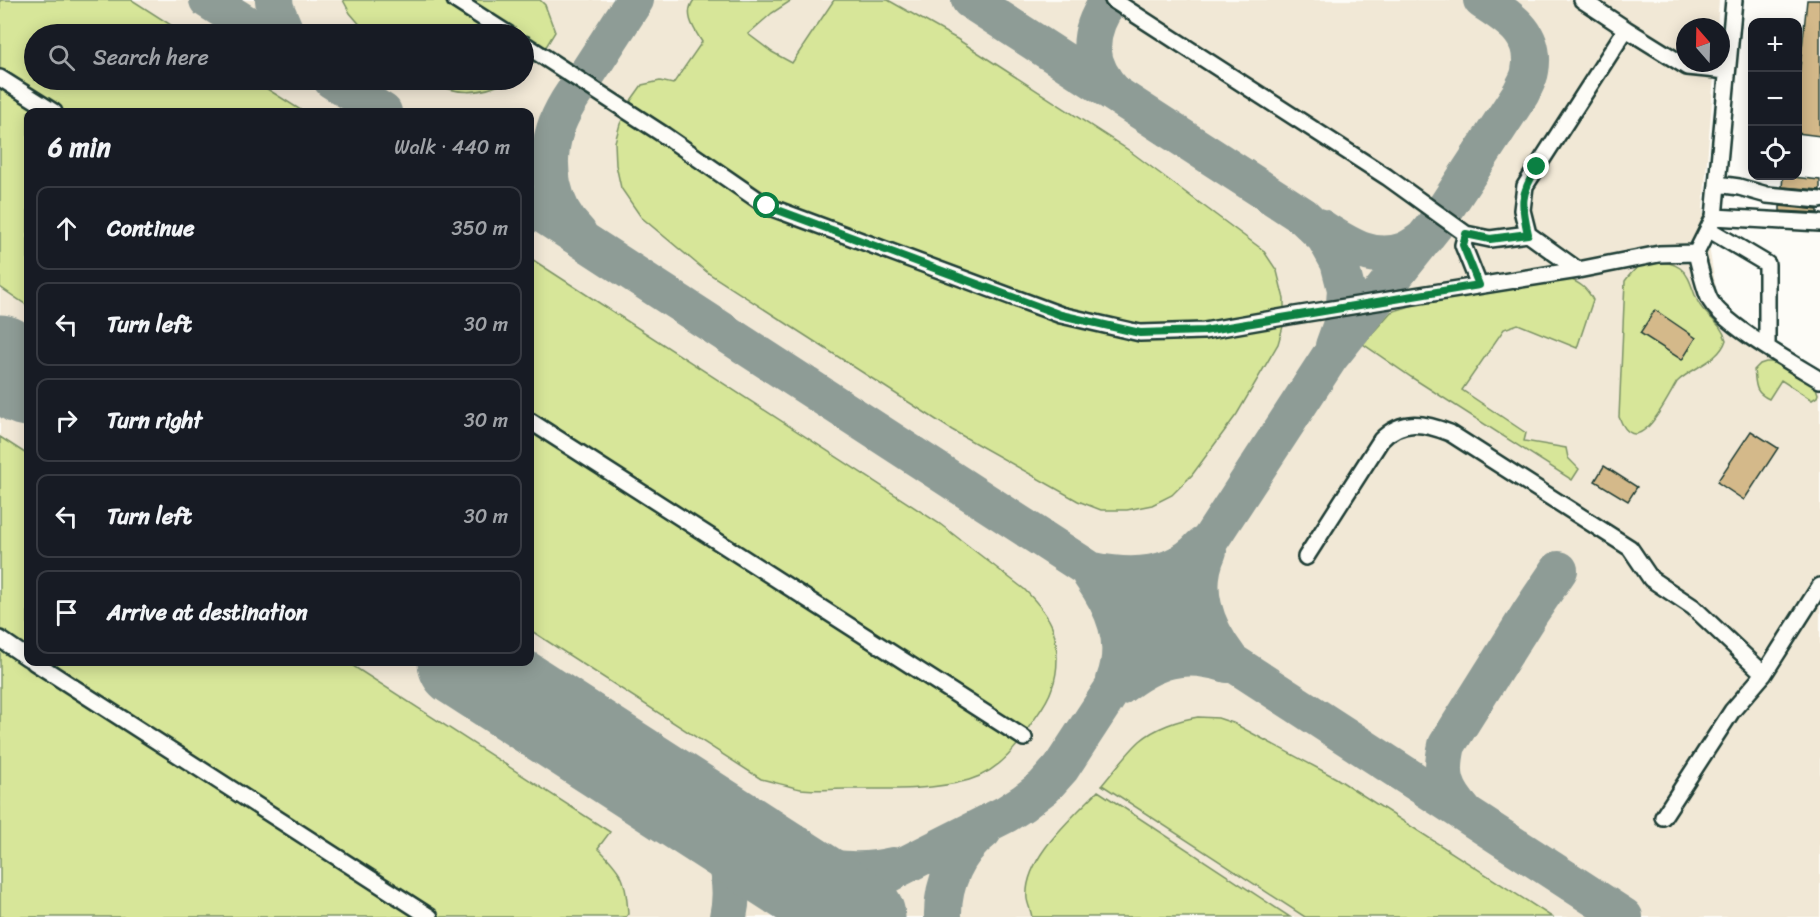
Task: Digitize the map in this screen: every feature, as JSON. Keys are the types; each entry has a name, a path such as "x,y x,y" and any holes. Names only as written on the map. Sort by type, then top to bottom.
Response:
{"lane":[{"path":"455,0 492,24"},
{"path":"1113,0 1387,177 1466,234 1490,239 1528,234"},
{"path":"1582,0 1676,60"},
{"path":"1730,41 1734,0"},
{"path":"1578,270 1528,234 1522,210 1526,186 1626,29"},
{"path":"534,50 664,135 767,206 1061,315 1140,333 1204,331 1578,270 1659,254 1696,253"},
{"path":"1727,72 1717,184 1711,223 1696,253 1709,299 1720,314 1820,380"},
{"path":"0,78 48,108"},
{"path":"1717,184 1767,195 1820,200"},
{"path":"1739,187 1768,186 1820,191"},
{"path":"1711,223 1820,223"},
{"path":"1711,223 1767,264 1767,347"},
{"path":"1466,234 1463,245 1479,285"},
{"path":"534,424 1024,738"},
{"path":"1306,557 1385,435 1390,430 1401,426 1430,425 1450,433 1630,548 1651,579 1693,607 1764,675"},
{"path":"1664,817 1732,711 1764,675 1820,586"},
{"path":"0,639 24,655"},
{"path":"40,666 430,917"}],"shaded area":[{"path":"0,0 1719,0 1718,18 1676,18 1676,72 1714,72 1703,210 1720,314 1820,380 1820,917 0,917"}],"green space":[{"path":"0,0 132,0 169,24 24,24 24,90 269,90 298,108 24,108 24,303 0,287"},
{"path":"343,0 445,0 482,24 359,24"},
{"path":"466,0 540,0 545,5 555,32 544,50 534,44 534,24 504,24"},
{"path":"694,0 792,0 772,13 748,34 772,52 792,63 834,0 888,0 957,39 1127,149 1263,250 1277,271 1284,299 1284,323 1278,344 1237,414 1192,475 1172,495 1152,505 1127,510 1101,510 1078,501 952,430 708,273 641,217 621,188 616,165 615,142 620,124 632,99 642,85 660,81 673,84 702,42 693,27 689,11"},
{"path":"452,90 483,90 468,92"},
{"path":"534,261 940,524 1024,589 1051,623 1056,643 1057,666 1050,693 1018,744 1004,760 988,772 954,784 893,789 806,790 761,779 534,633"},
{"path":"1652,261 1674,265 1684,271 1701,307 1721,328 1726,340 1718,354 1677,382 1651,424 1634,434 1626,430 1619,417 1625,281 1637,268"},
{"path":"1566,278 1582,286 1593,300 1577,348 1518,324 1504,329 1462,390 1526,433 1524,441 1566,448 1568,458 1579,469 1572,480 1363,344 1391,312 1417,304"},
{"path":"1766,362 1776,362 1815,385 1817,397 1812,400 1781,380 1769,399 1761,394 1757,388 1754,370"},
{"path":"0,437 24,452 24,666 353,666 610,832 598,848 622,877 628,914 626,917 0,917"},
{"path":"1198,717 1218,718 1233,723 1336,778 1552,917 1305,917 1102,785 1130,751 1146,736 1167,725"},
{"path":"1098,791 1290,917 1032,917 1027,899 1028,884 1033,869 1041,854 1063,826"}],"building":[{"path":"1807,0 1820,0 1820,136 1802,134 1802,48"},
{"path":"1802,178 1820,180 1820,190 1782,187 1783,180 1802,180"},
{"path":"1780,206 1818,210 1818,213 1780,211"},
{"path":"1655,310 1696,338 1682,360 1640,333"},
{"path":"1751,431 1778,448 1744,500 1717,482"},
{"path":"1604,466 1637,487 1628,501 1595,481"}],"taxiway":[{"path":"208,0 246,24"},
{"path":"274,0 282,24"},
{"path":"578,233 561,211 552,185 550,157 555,130 569,101 635,0"},
{"path":"970,0 1303,216 1325,237 1339,262 1346,289 1344,318 1334,346"},
{"path":"809,917 1006,814 1044,787 1061,768 1329,358 1434,226 1521,93 1530,71 1529,46 1519,28 1511,20 1482,0"},
{"path":"1109,1 1096,25 1092,49 1099,72 1115,94"},
{"path":"348,90 377,108"},
{"path":"534,209 1624,917"},
{"path":"1319,227 1359,250 1381,255 1404,251 1425,238"},
{"path":"1094,571 1123,575 1152,574 1179,565 1202,546"},
{"path":"1208,551 1201,579 1203,607 1213,633 1228,657"},
{"path":"1465,813 1448,790 1444,774 1447,745 1559,570"},
{"path":"1091,575 1112,612 1120,638 1119,666 1115,680"},
{"path":"1119,687 1145,670 1170,660 1197,658 1227,664"},
{"path":"691,808 718,845 724,858 730,886 728,917"},
{"path":"943,917 945,892 953,869 966,848 983,831"},
{"path":"755,850 823,868 858,870 893,866"}],"runway":[{"path":"0,361 24,377"},
{"path":"470,666 859,917"}],"route":[{"path":"767,206 1061,315 1140,333 1204,331 1479,285 1463,245 1466,234 1490,239 1528,234 1522,210 1526,186 1537,167"}]}
